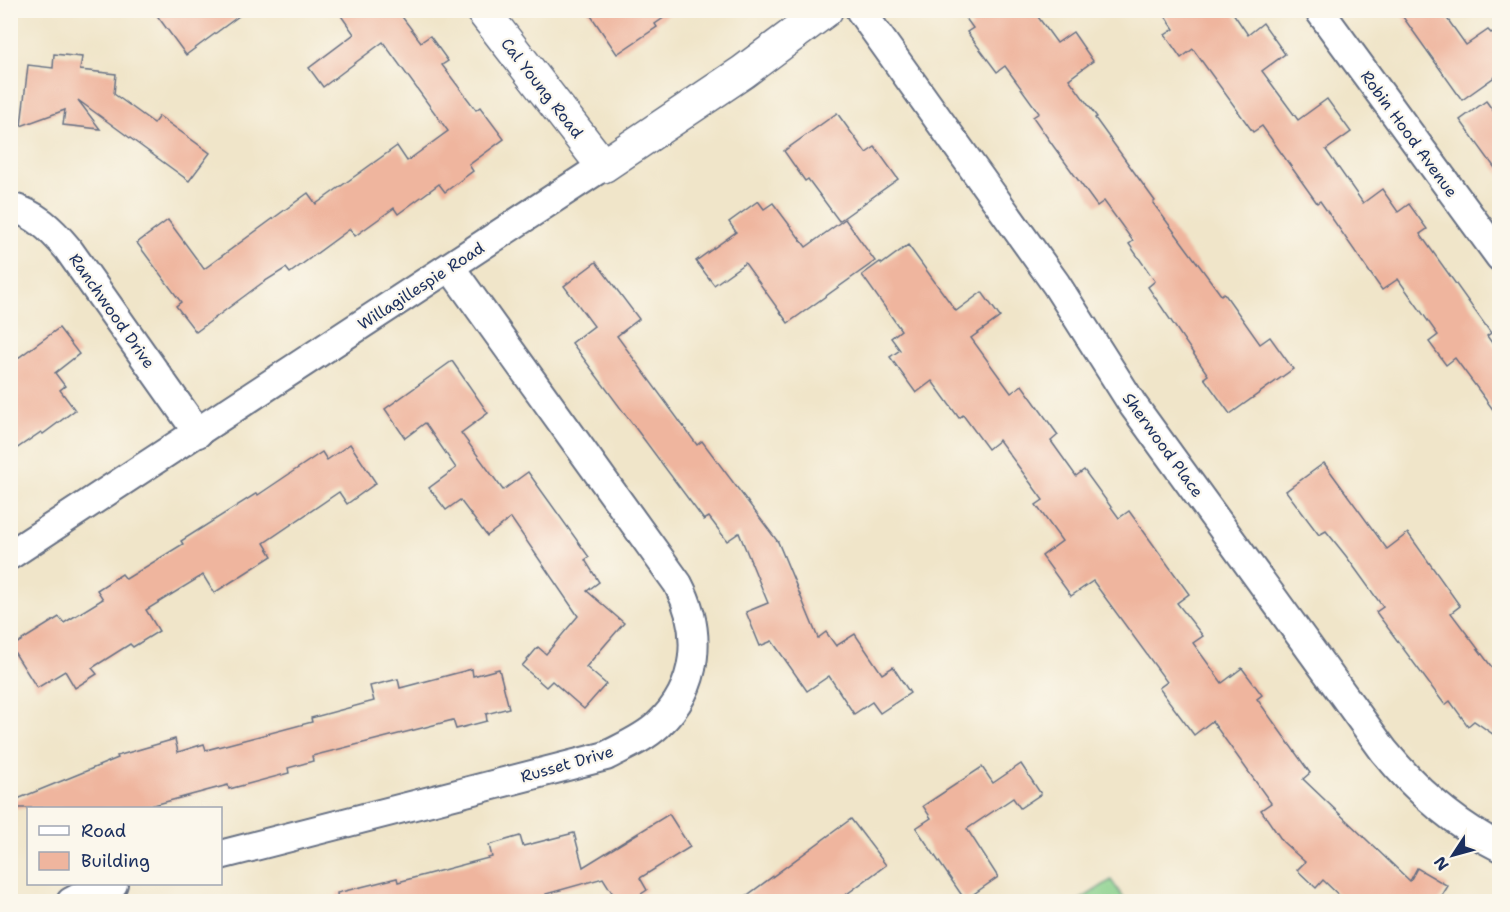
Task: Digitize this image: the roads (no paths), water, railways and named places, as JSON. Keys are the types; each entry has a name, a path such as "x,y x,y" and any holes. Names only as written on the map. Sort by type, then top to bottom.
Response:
{"main road":[{"name":"Cal Young Road","path":"482,10 603,166"},
{"name":"Willagillespie Road","path":"603,166 743,72 826,10"}],"street":[{"name":"Sherwood Place","path":"860,10 1056,284 1133,405 1384,751 1403,774 1435,804 1468,829 1500,847"},
{"name":"Robin Hood Avenue","path":"1319,10 1498,253"},
{"name":"Willagillespie Road","path":"10,555 603,166"},
{"name":"Ranchwood Drive","path":"10,207 28,212 43,221 61,241 198,433"},
{"name":"Russet Drive","path":"222,854 606,756 657,726 669,714 692,669 694,630 691,612 678,584 450,267"},
{"path":"71,902 110,885"}]}
